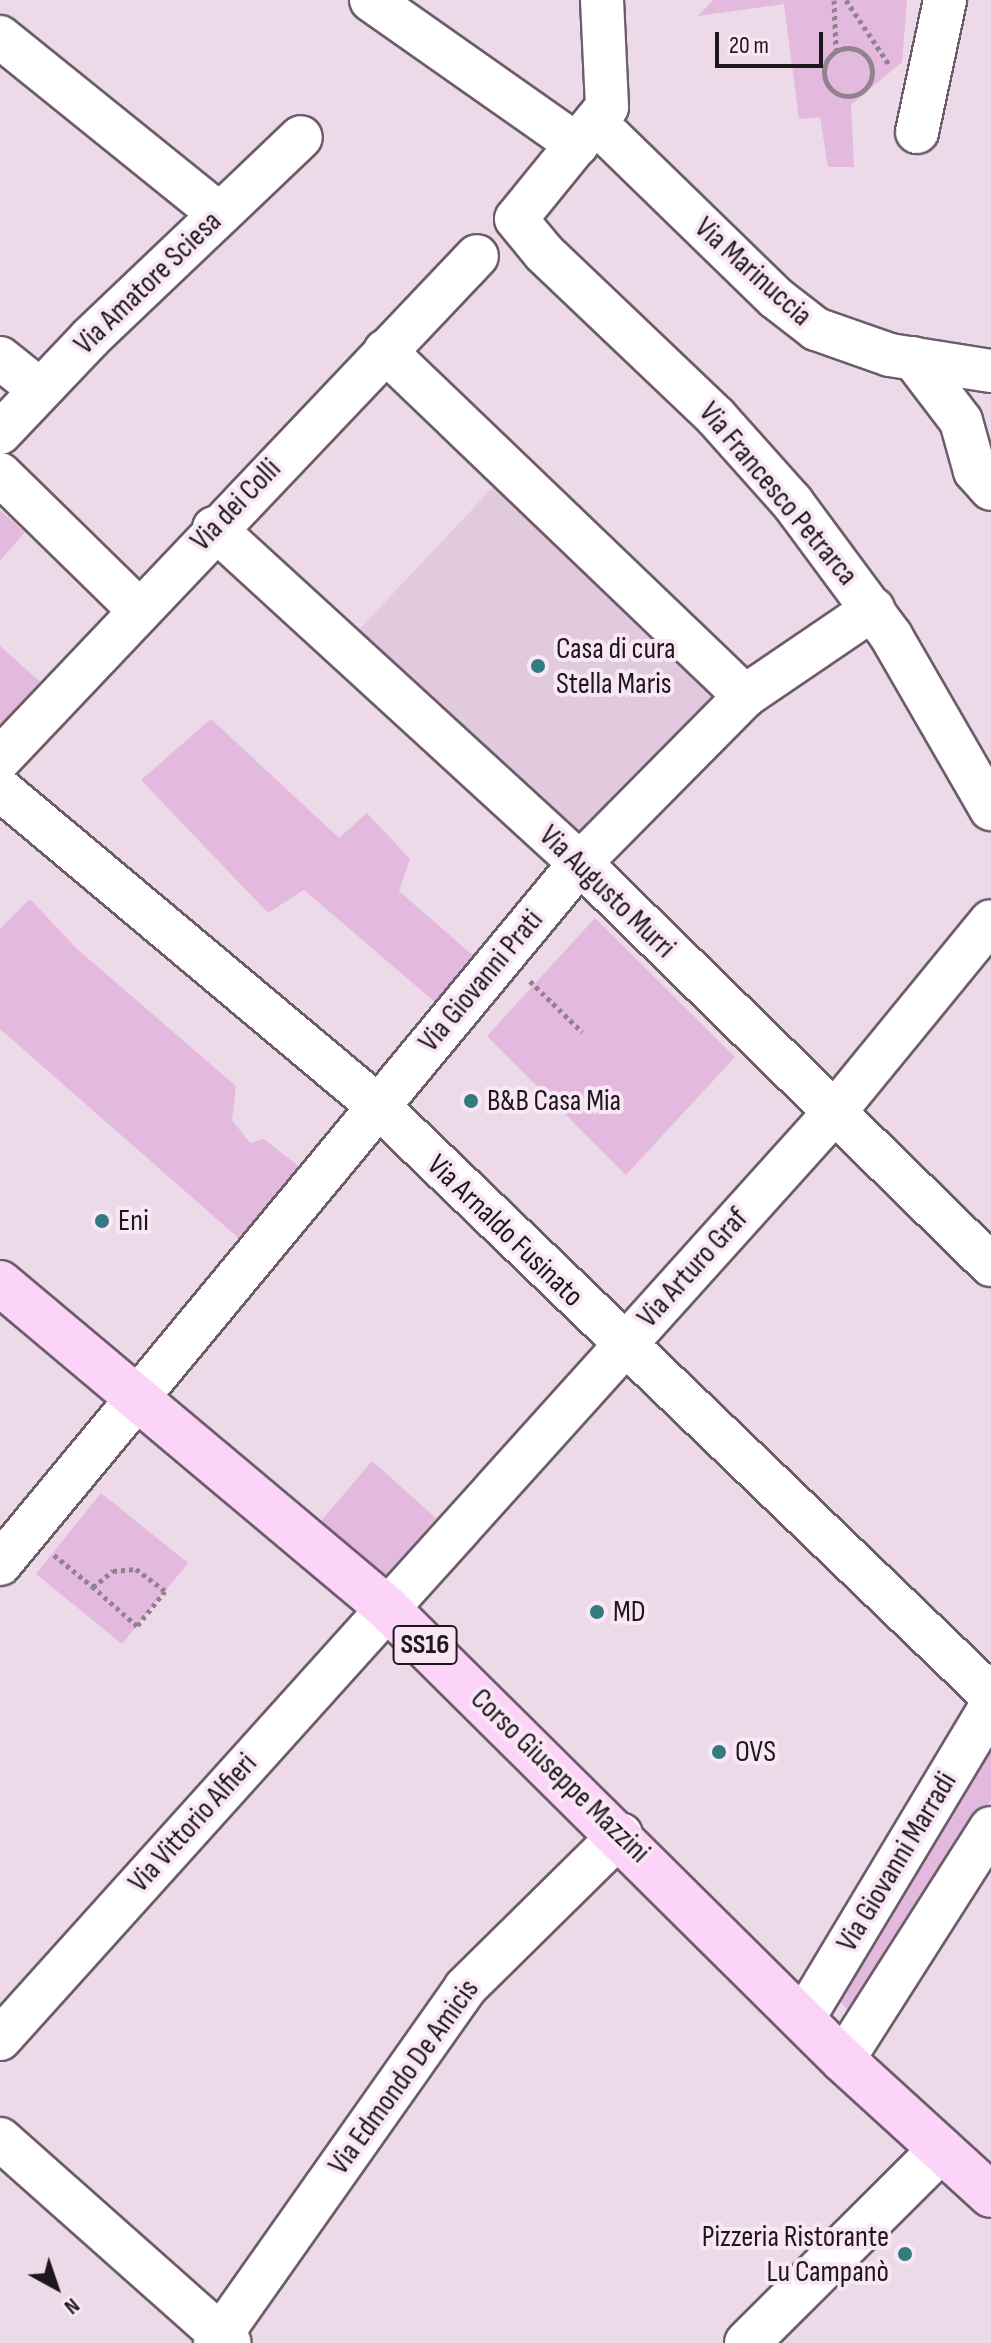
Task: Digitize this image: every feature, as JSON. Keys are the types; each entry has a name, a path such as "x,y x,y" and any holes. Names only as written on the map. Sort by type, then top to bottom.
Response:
{"main road":[{"name":"Corso Giuseppe Mazzini","path":"0,1283 133,1399 387,1608 621,1834 843,2060 991,2195"}],"street":[{"name":"Via Marinuccia","path":"371,0 586,133 789,310 845,342 913,358 991,371"},
{"path":"586,133 607,107 602,0"},
{"path":"917,132 945,0"},
{"path":"0,37 219,214"},
{"name":"Via Francesco Petrarca","path":"586,133 516,219 544,253 742,444 873,609 991,809"},
{"name":"Via Amatore Sciesa","path":"0,433 39,389 301,137"},
{"name":"Via dei Colli","path":"0,759 214,528 477,256"},
{"path":"385,351 745,696"},
{"path":"0,358 39,389"},
{"path":"913,358 949,401 971,448 975,471 991,489"},
{"path":"971,448 991,409"},
{"path":"0,474 138,609"},
{"name":"Via Augusto Murri","path":"214,528 580,863 833,1114 991,1265"},
{"name":"Via Giovanni Prati","path":"0,1564 133,1399 580,863 745,696 873,609"},
{"name":"Via Arnaldo Fusinato","path":"0,789 377,1105 622,1346 991,1695"},
{"name":"Via Arturo Graf","path":"387,1608 833,1114 991,921"},
{"name":"Via Vittorio Alfieri","path":"0,2039 387,1608"},
{"name":"Via Giovanni Marradi","path":"803,2019 991,1706"},
{"name":"Via Giovanni Marradi","path":"843,2060 991,1828"},
{"name":"Via Edmondo De Amicis","path":"222,2340 465,1988 621,1834"},
{"path":"0,2139 222,2340"},
{"path":"747,2343 941,2150"}],"path":[{"path":"834,0 836,50 826,62 825,79 834,92 858,93 869,83 870,61 859,50 836,50"},
{"path":"846,0 893,70 929,73"},
{"path":"502,956 582,1032"},
{"path":"30,1527 93,1587 137,1626 165,1591 136,1569 113,1571 93,1587"}],"shaded area":[{"path":"713,0 907,0 902,62 851,105 854,167 828,167 820,117 799,119 784,4 698,16"},
{"name":"Casa di cura Stella Maris","path":"495,485 721,697 580,847 354,635"},
{"path":"0,510 25,532 0,561"},
{"path":"0,646 56,696 0,756"},
{"path":"211,719 339,838 367,813 410,859 399,891 477,959 436,1003 304,890 268,913 141,780"},
{"path":"30,899 77,949 236,1086 232,1120 250,1143 264,1139 302,1169 243,1242 0,1029 0,929"},
{"path":"595,918 735,1057 626,1175 487,1036"},
{"path":"372,1461 436,1518 387,1576 321,1521"},
{"path":"101,1493 188,1563 122,1644 36,1574"},
{"path":"991,1730 991,1800 855,2018 829,1989"}],"place":[{"name":"Casa di cura Stella Maris","path":"538,666"},
{"name":"B&B Casa Mia","path":"471,1101"},
{"name":"Eni","path":"102,1221"},
{"name":"MD","path":"597,1612"},
{"name":"OVS","path":"719,1752"},
{"name":"Pizzeria Ristorante Lu Campanò","path":"905,2254"}]}
